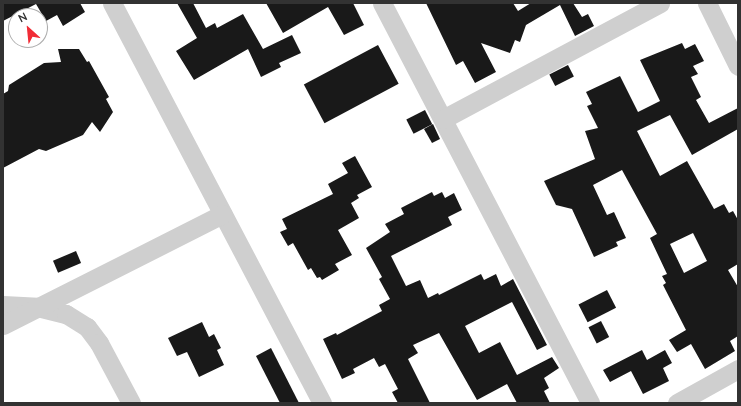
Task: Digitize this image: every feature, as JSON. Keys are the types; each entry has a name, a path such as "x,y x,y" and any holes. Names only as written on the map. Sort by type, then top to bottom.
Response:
{"street":[{"path":"112,3 322,403"},
{"path":"382,3 590,403"},
{"path":"443,119 660,3"},
{"path":"707,3 738,66"},
{"path":"3,325 223,214"},
{"path":"3,305 37,308 66,314 87,327 99,343 131,403"},
{"path":"677,403 738,369"}],"building":[{"path":"3,3 80,3 85,12 63,26 57,15 48,20 48,8 38,8 36,4 28,8 8,8 8,18 3,21"},
{"path":"177,3 193,3 206,28 215,23 217,28 243,14 263,49 292,35 301,53 279,63 281,67 261,77 248,49 194,80 176,51 197,38"},
{"path":"266,3 353,3 364,25 344,35 328,7 283,33"},
{"path":"426,3 513,3 518,11 531,3 573,3 582,17 588,14 594,26 575,36 560,5 526,25 520,42 515,40 510,53 481,43 496,72 475,83 463,61 456,65"},
{"path":"682,43 685,49 695,44 704,61 693,66 698,74 691,77 701,97 696,100 709,123 738,108 738,129 692,155 670,115 637,131 660,176 687,161 714,209 724,204 729,213 733,211 738,220 738,264 728,270 738,287 738,336 730,341 735,351 705,369 691,344 677,352 669,340 686,330 663,285 666,283 662,276 667,274 650,238 657,234 622,170 593,185 607,215 614,212 626,238 616,242 618,246 594,257 572,209 556,205 544,181 595,159 585,131 598,128 587,106 592,104 586,92 620,76 638,112 660,101 640,60","holes":["693,233 707,261 684,273 670,244"]},
{"path":"378,45 399,84 324,123 304,84"},
{"path":"58,49 79,49 87,62 89,61 109,97 106,99 113,112 100,132 92,122 83,135 46,151 39,149 3,168 3,94 8,91 9,85 44,63 61,62"},
{"path":"568,65 574,77 555,86 549,75"},
{"path":"425,110 432,124 414,134 406,120"},
{"path":"433,124 440,139 432,143 424,129"},
{"path":"355,156 372,187 357,195 359,198 351,203 359,218 338,230 352,255 335,264 339,270 322,280 320,277 317,278 311,268 308,270 293,243 288,246 280,232 287,229 282,219 333,194 328,184 348,173 342,163"},
{"path":"432,192 434,196 442,192 445,198 454,193 462,210 448,217 452,225 391,256 406,286 420,280 428,298 438,293 439,295 481,274 484,280 496,274 501,286 513,279 547,345 537,350 512,302 465,326 479,353 500,342 517,375 552,357 559,368 544,378 549,388 544,391 550,403 517,403 507,384 477,400 439,333 413,345 418,353 408,359 430,403 398,403 392,392 398,389 385,364 379,367 374,358 353,369 355,373 342,379 323,339 336,333 337,335 382,311 379,305 390,299 379,279 382,277 366,248 390,232 385,224 404,214 401,208"},
{"path":"76,251 81,263 58,273 53,261"},
{"path":"607,290 616,308 588,322 578,305"},
{"path":"601,321 609,337 597,343 589,327"},
{"path":"202,322 209,337 214,334 221,348 217,350 224,365 199,377 187,352 177,356 168,338"},
{"path":"271,348 299,403 280,403 256,356"},
{"path":"642,350 647,360 665,350 672,363 663,368 669,381 643,394 631,371 610,382 603,370"}]}
